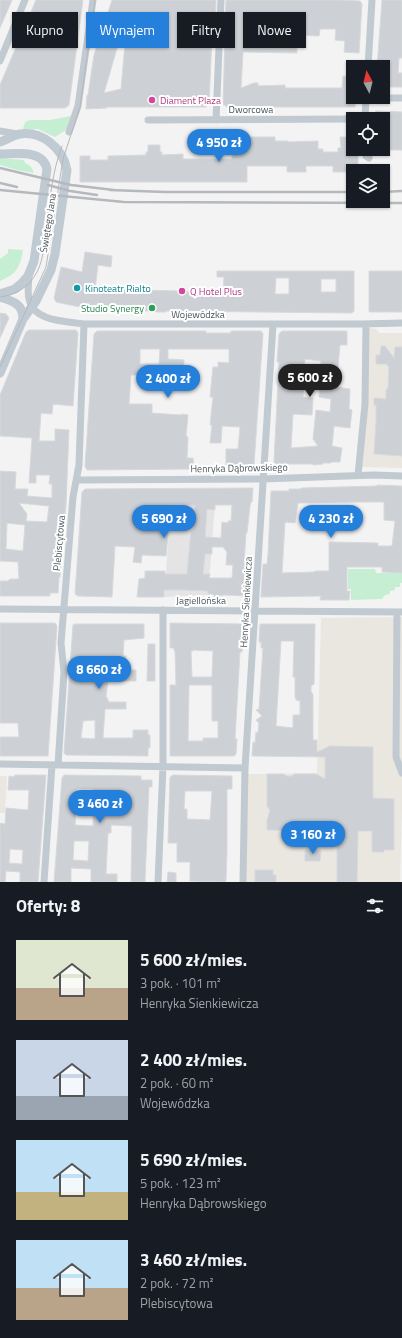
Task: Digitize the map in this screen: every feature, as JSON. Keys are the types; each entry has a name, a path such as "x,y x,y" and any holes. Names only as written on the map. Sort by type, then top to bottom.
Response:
{"street":[{"path":"0,61 26,0"},
{"path":"69,132 78,106 93,0"},
{"path":"216,120 222,0"},
{"path":"368,60 372,0"},
{"path":"390,98 402,98"},
{"name":"Dworcowa","path":"148,120 346,119"},
{"path":"1,131 17,134"},
{"name":"Świętego Jana","path":"0,373 23,319 36,301 51,270 55,254 67,177 66,165 59,152 51,143 38,135 28,133 17,134"},
{"path":"0,142 17,134"},
{"path":"0,148 16,154"},
{"path":"0,154 16,154"},
{"name":"Świętego Jana","path":"16,154 33,154 43,160 47,169 36,255 29,274"},
{"path":"29,274 29,297 32,307"},
{"path":"0,296 15,289 29,274"},
{"path":"0,296 22,309 23,319"},
{"name":"Wojewódzka","path":"32,307 36,312 47,318 84,324 402,323"},
{"name":"Plebiscytowa","path":"44,882 64,672 61,642 63,609 73,497 79,465 84,324"},
{"name":"Henryka Sienkiewicza","path":"243,882 245,768 273,324"},
{"path":"358,475 364,404 366,324"},
{"name":"Henryka Dąbrowskiego","path":"77,480 263,478 358,475 402,476"},
{"name":"Jagiellońska","path":"0,609 400,612"},
{"path":"158,882 162,766 163,610"},
{"path":"400,612 396,757 402,773"},
{"path":"0,764 245,768"}],"shaded area":[{"path":"368,328 376,329 380,333 402,333 402,468 362,467"},
{"path":"215,504 208,595 164,597 171,505"},
{"path":"402,617 402,806 400,882 246,882 248,774 317,773 321,618"},
{"path":"0,776 7,776 5,813 0,813"}],"green space":[{"path":"71,116 66,130 55,137 38,129 23,129 25,122 30,120 50,120"},
{"path":"0,158 24,160 25,163 30,165 34,173 0,165"},
{"path":"8,249 23,250 22,256 14,273 0,281 0,259 8,253"},
{"path":"348,569 375,569 376,573 402,573 402,583 400,583 400,587 395,587 395,590 390,591 390,594 385,595 382,599 351,600 351,589 348,589"}],"building":[{"path":"0,0 12,0 0,28"},
{"path":"36,0 83,0 78,38 78,12 31,12"},
{"path":"112,0 216,0 216,12 177,12 177,48 211,48 209,104 206,107 107,107 86,109 96,48 117,48 104,93 121,89 125,48 169,48 169,12 108,12"},
{"path":"226,0 360,1 362,4 359,53 344,52 345,41 335,40 336,29 320,29 319,36 306,35 306,12 243,12 243,48 297,48 297,53 243,52 241,88 258,83 258,86 285,85 285,88 342,88 343,76 346,76 346,104 355,104 355,107 227,107 223,104 225,48 235,48 235,12 226,12"},
{"path":"382,0 402,0 402,58 399,58 398,73 402,73 402,87 390,87 390,60 378,60"},
{"path":"16,48 77,48 69,105 65,108 0,108 0,85"},
{"path":"376,111 402,112 402,150 390,150 390,112 375,112"},
{"path":"236,137 275,137 275,141 288,142 318,141 318,149 323,149 323,152 338,152 338,148 341,148 340,137 346,137 346,156 358,156 358,164 346,164 346,172 333,172 333,166 306,166 306,172 287,172 287,166 247,166 247,182 80,182 80,156 90,156 90,160 108,160 108,156 146,155 146,152 148,152 148,145 160,145 160,152 162,152 162,155 183,154 183,159 232,159 232,154 236,154"},
{"path":"85,252 112,256 111,267 98,265 95,289 223,292 224,277 217,277 217,271 354,271 354,311 352,313 156,312 94,310 56,302 54,298 61,267 82,272","holes":["276,278 289,278 289,294 275,294","321,279 336,279 336,292 321,292"]},
{"path":"369,271 402,271 402,312 369,312"},
{"path":"0,313 6,314 9,318 0,338"},
{"path":"29,330 76,330 78,333 73,406 53,404 52,414 41,413 39,441 55,441 55,429 69,430 66,505 60,577 58,593 50,593 50,596 0,596 0,581 19,579 18,562 0,561 0,471 16,472 15,489 28,489 27,496 52,498 52,484 49,484 50,475 36,475 36,483 29,483 32,438 0,436 0,395 26,332","holes":["19,503 49,506 47,522 26,521 27,514","7,523 25,525 23,551 6,549"]},
{"path":"97,331 206,331 206,333 231,333 231,331 261,331 263,334 254,465 226,465 226,449 238,449 240,427 222,426 221,443 210,443 213,397 210,397 213,367 218,367 218,362 229,363 229,349 168,349 168,359 184,360 183,380 180,380 183,389 156,390 159,373 131,375 129,404 152,404 152,413 188,415 186,436 188,437 187,458 193,458 194,469 87,470 85,466 94,334","holes":["140,349 160,349 159,364 140,364"]},
{"path":"282,331 347,331 347,345 340,345 336,387 350,389 349,409 352,410 350,428 334,426 332,446 342,448 340,462 313,465 276,464 274,462 279,334","holes":["305,359 321,361 319,397 331,399 330,412 316,410 313,439 318,446 291,448 293,414 312,415 313,398 303,397"]},
{"path":"381,346 385,346 394,358 395,347 402,347 402,456 374,454 376,405 374,405 374,398 386,399 386,389 388,389 389,366 387,366 387,364 376,364 376,355 380,355"},
{"path":"402,486 402,573 382,572 382,567 347,567 347,591 350,591 349,600 320,600 321,596 261,597 263,564 267,564 268,554 271,491 289,491 289,489 302,488","holes":["384,502 384,520 395,521 392,546 378,546 378,543 329,542 329,571 282,573 285,522 295,523 298,503"]},
{"path":"253,488 246,533 244,563 248,566 246,596 224,595 215,597 213,594 208,595 208,591 164,590 164,597 137,597 139,579 145,578 145,571 165,571 165,574 187,574 195,505 171,505 166,556 142,555 141,563 133,562 135,547 115,546 112,597 78,596 75,594 82,492 85,489","holes":["215,505 232,505 231,521 228,521 228,523 222,522 221,538 205,537 207,509 215,510","212,547 223,547 227,552 226,565 233,565 232,578 209,578 210,574 203,574 205,554 212,554"]},
{"path":"0,623 55,623 57,626 48,756 0,756 0,737 19,737 18,723 0,723"},
{"path":"170,623 242,624 244,626 242,652 240,652 235,739 237,739 236,754 234,756 170,756 170,685 176,685 175,651 174,648 170,648","holes":["191,651 213,651 212,677 192,677","189,685 212,685 212,721 218,721 218,738 203,738 203,741 188,741"]},
{"path":"144,624 144,638 124,640 123,656 126,656 125,670 136,670 136,681 108,681 106,696 109,702 126,702 126,709 105,709 103,738 133,738 133,730 148,730 148,735 150,735 150,748 148,748 148,756 66,755 64,753 73,625","holes":["95,720 95,739 81,738 83,721"]},
{"path":"260,624 315,624 314,684 311,686 311,692 313,694 313,740 317,740 317,752 330,746 373,747 373,798 394,799 394,850 372,852 372,831 358,831 357,882 337,882 337,831 330,831 327,828 324,831 267,830 267,821 270,810 267,806 267,774 284,774 286,776 292,776 294,774 316,774 325,779 325,757 252,756 253,742 255,743 256,732 258,733 259,723 256,720 262,716 256,710 259,709 263,648 261,648 261,642 259,642","holes":["281,641 294,641 293,677 295,677 295,698 296,700 300,701 300,715 293,715 293,728 276,726"]},
{"path":"148,644 155,644 155,681 147,681"},
{"path":"15,775 46,775 38,882 20,882 20,872 6,871 5,882 0,882 0,823 5,824 6,808 28,810 29,790 8,790 9,776 14,777","holes":["10,849 23,850 22,864 9,863"]},
{"path":"64,775 141,776 141,780 152,780 152,787 149,787 145,882 131,882 132,826 111,825 111,833 108,833 106,874 117,874 117,882 91,882 91,869 71,868 71,882 54,882 62,778","holes":["77,789 93,789 94,805 76,804","76,812 93,812 93,826 75,825","74,841 89,841 88,861 73,860"]},
{"path":"173,775 232,776 232,789 227,789 226,881 190,881 190,862 177,862 177,843 168,843 170,777","holes":["185,791 212,791 210,820 187,819 187,809 184,809"]},
{"path":"305,850 321,850 320,861 305,861"},
{"path":"255,870 273,870 273,875 276,875 276,882 255,882"},
{"path":"168,872 176,873 176,882 167,882"}],"tram line":[{"path":"0,367 46,267 63,159 80,107 95,0"},
{"path":"0,297 22,289 30,282 37,272 41,262 50,196 62,146"}],"railway":[{"path":"0,168 71,185 114,190"},
{"path":"0,183 17,187"},
{"path":"48,185 70,191 97,195"},
{"path":"0,190 124,202 402,203"},
{"path":"110,190 165,192 346,192"},
{"path":"390,192 402,191"}],"place":[{"name":"Diament Plaza","path":"152,100"},
{"name":"Kinoteatr Rialto","path":"77,288"},
{"name":"Q Hotel Plus","path":"182,291"},
{"name":"Studio Synergy","path":"152,308"}]}
